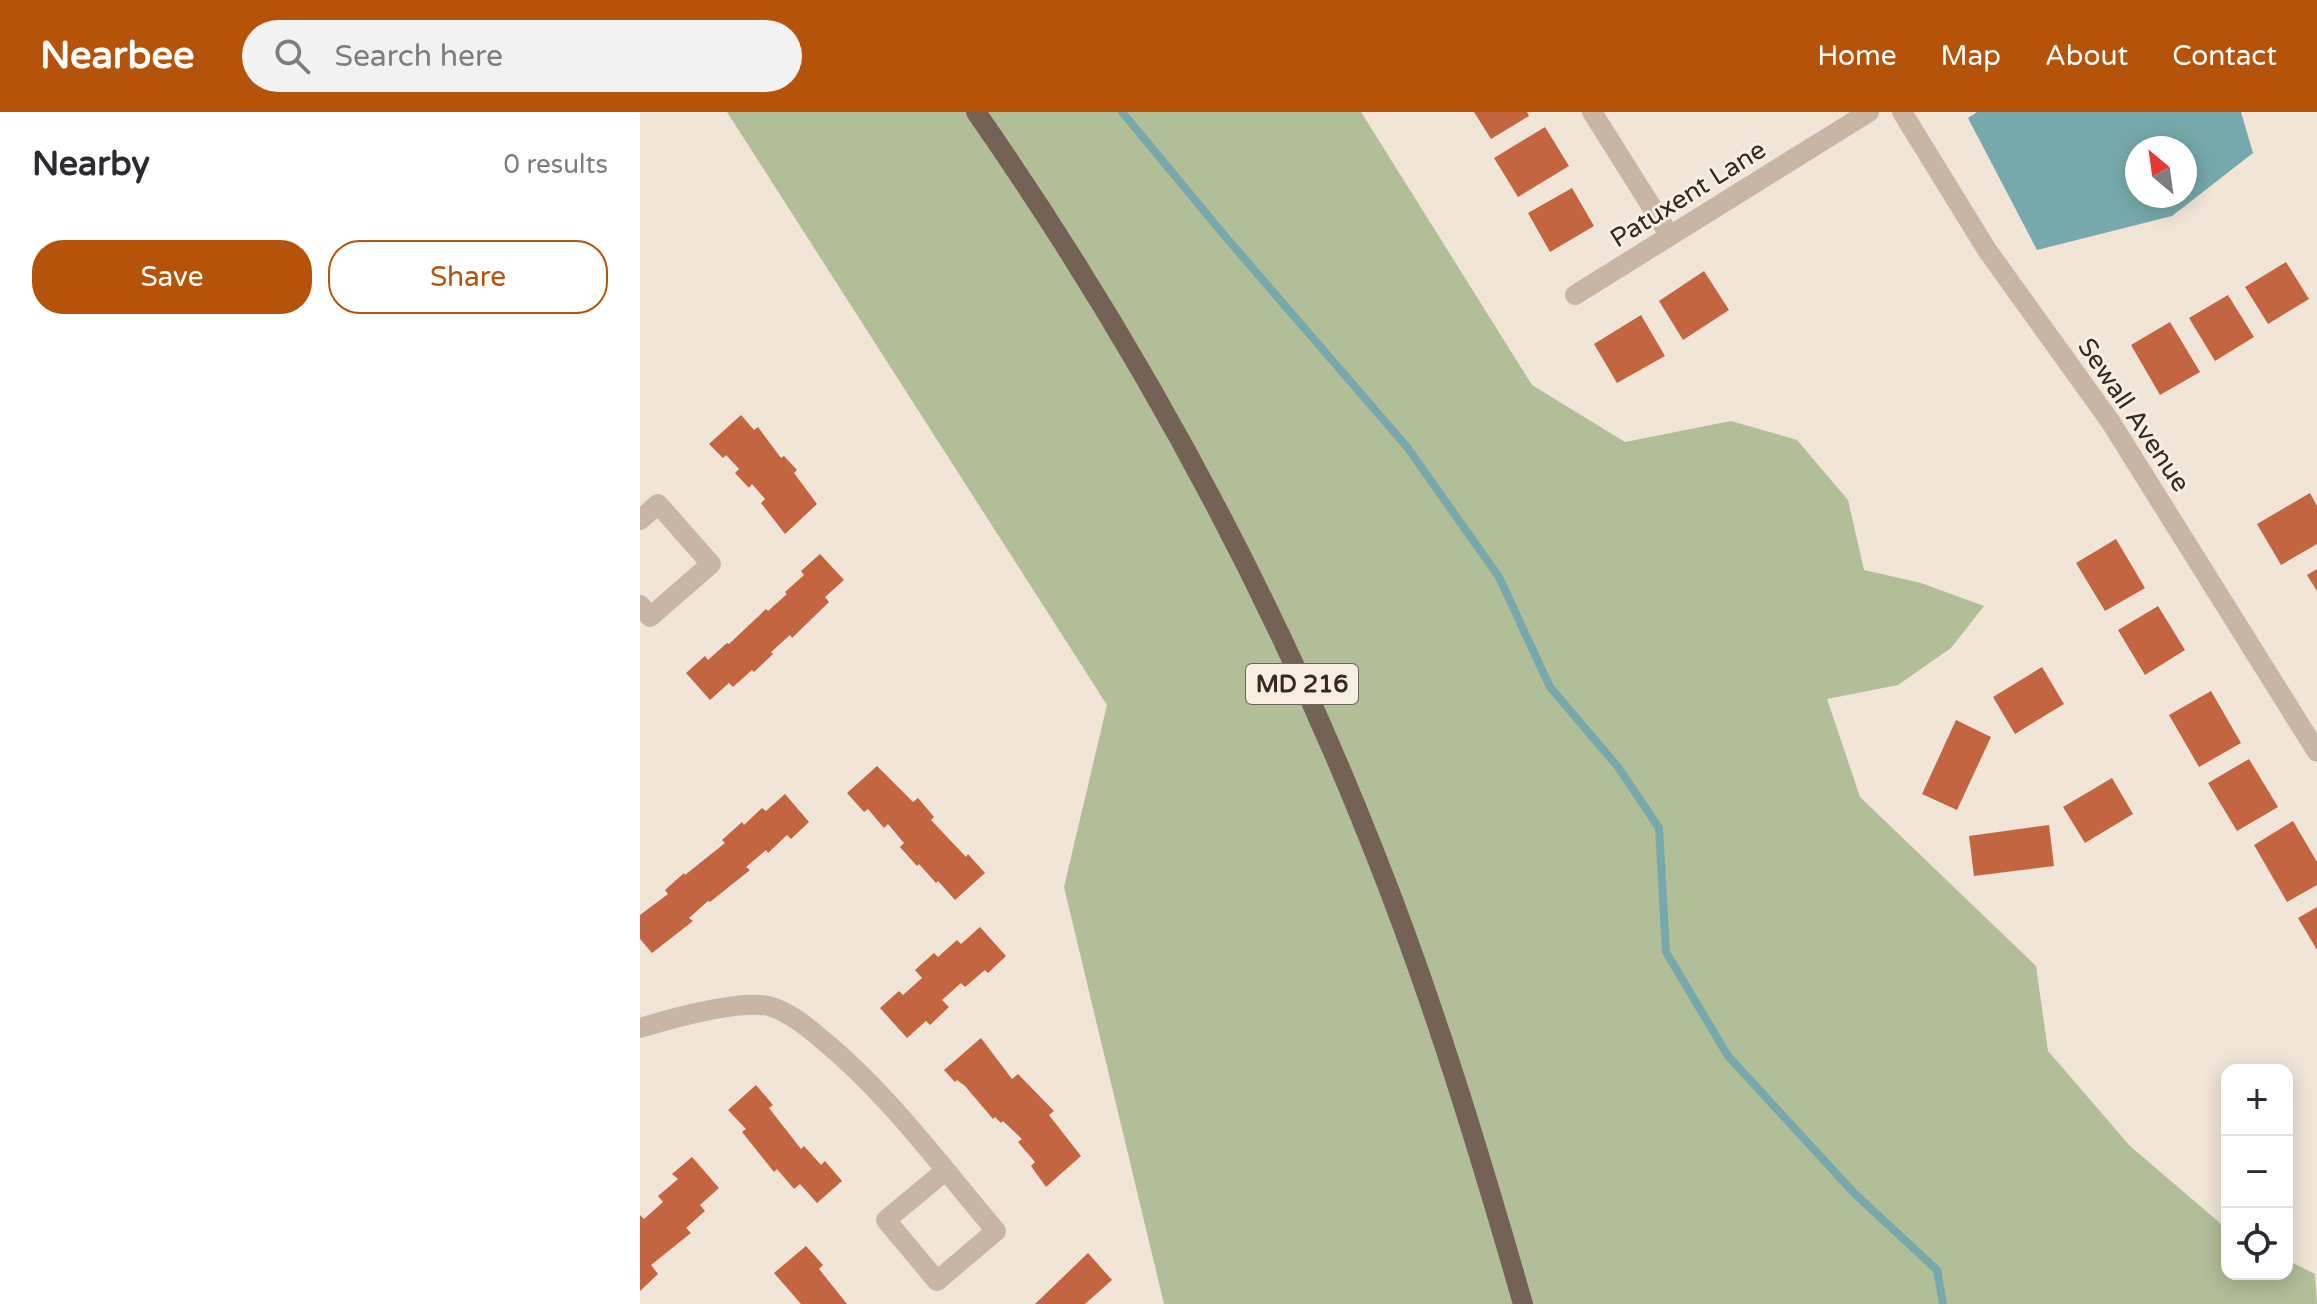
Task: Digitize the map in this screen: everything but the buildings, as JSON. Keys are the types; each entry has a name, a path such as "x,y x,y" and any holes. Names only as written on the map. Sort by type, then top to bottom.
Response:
{"main road":[{"name":"MD 216","path":"976,112 1107,313 1182,443 1253,578 1317,716 1374,851 1430,1001 1473,1129 1523,1304"}],"street":[{"path":"1592,112 1670,236"},
{"name":"Patuxent Lane","path":"1575,295 1869,112"},
{"name":"Sewall Avenue","path":"1902,112 1987,250 2110,421 2317,752"},
{"path":"640,520 658,504 711,564 650,617 640,605"},
{"path":"640,1028 726,1007 770,1006 798,1020 870,1083 945,1171 996,1231 937,1281 886,1220 945,1171"}],"green space":[{"path":"727,112 1361,112 1532,385 1625,442 1731,421 1797,440 1848,500 1864,570 1921,583 1984,606 1951,648 1898,685 1827,699 1860,797 2036,966 2048,1051 2130,1146 2221,1224 2221,1280 2293,1280 2293,1263 2315,1274 2317,1304 1164,1304 1064,887 1107,705"}],"water":[{"path":"1977,112 2241,112 2253,153 2197,197 2197,136 2125,136 2125,208 2182,208 2172,216 2037,250 1968,118"}],"waterway":[{"path":"1122,112 1407,447 1499,577 1550,687 1618,767 1659,828 1666,952 1728,1056 1855,1194 1937,1270 1943,1304"}]}
